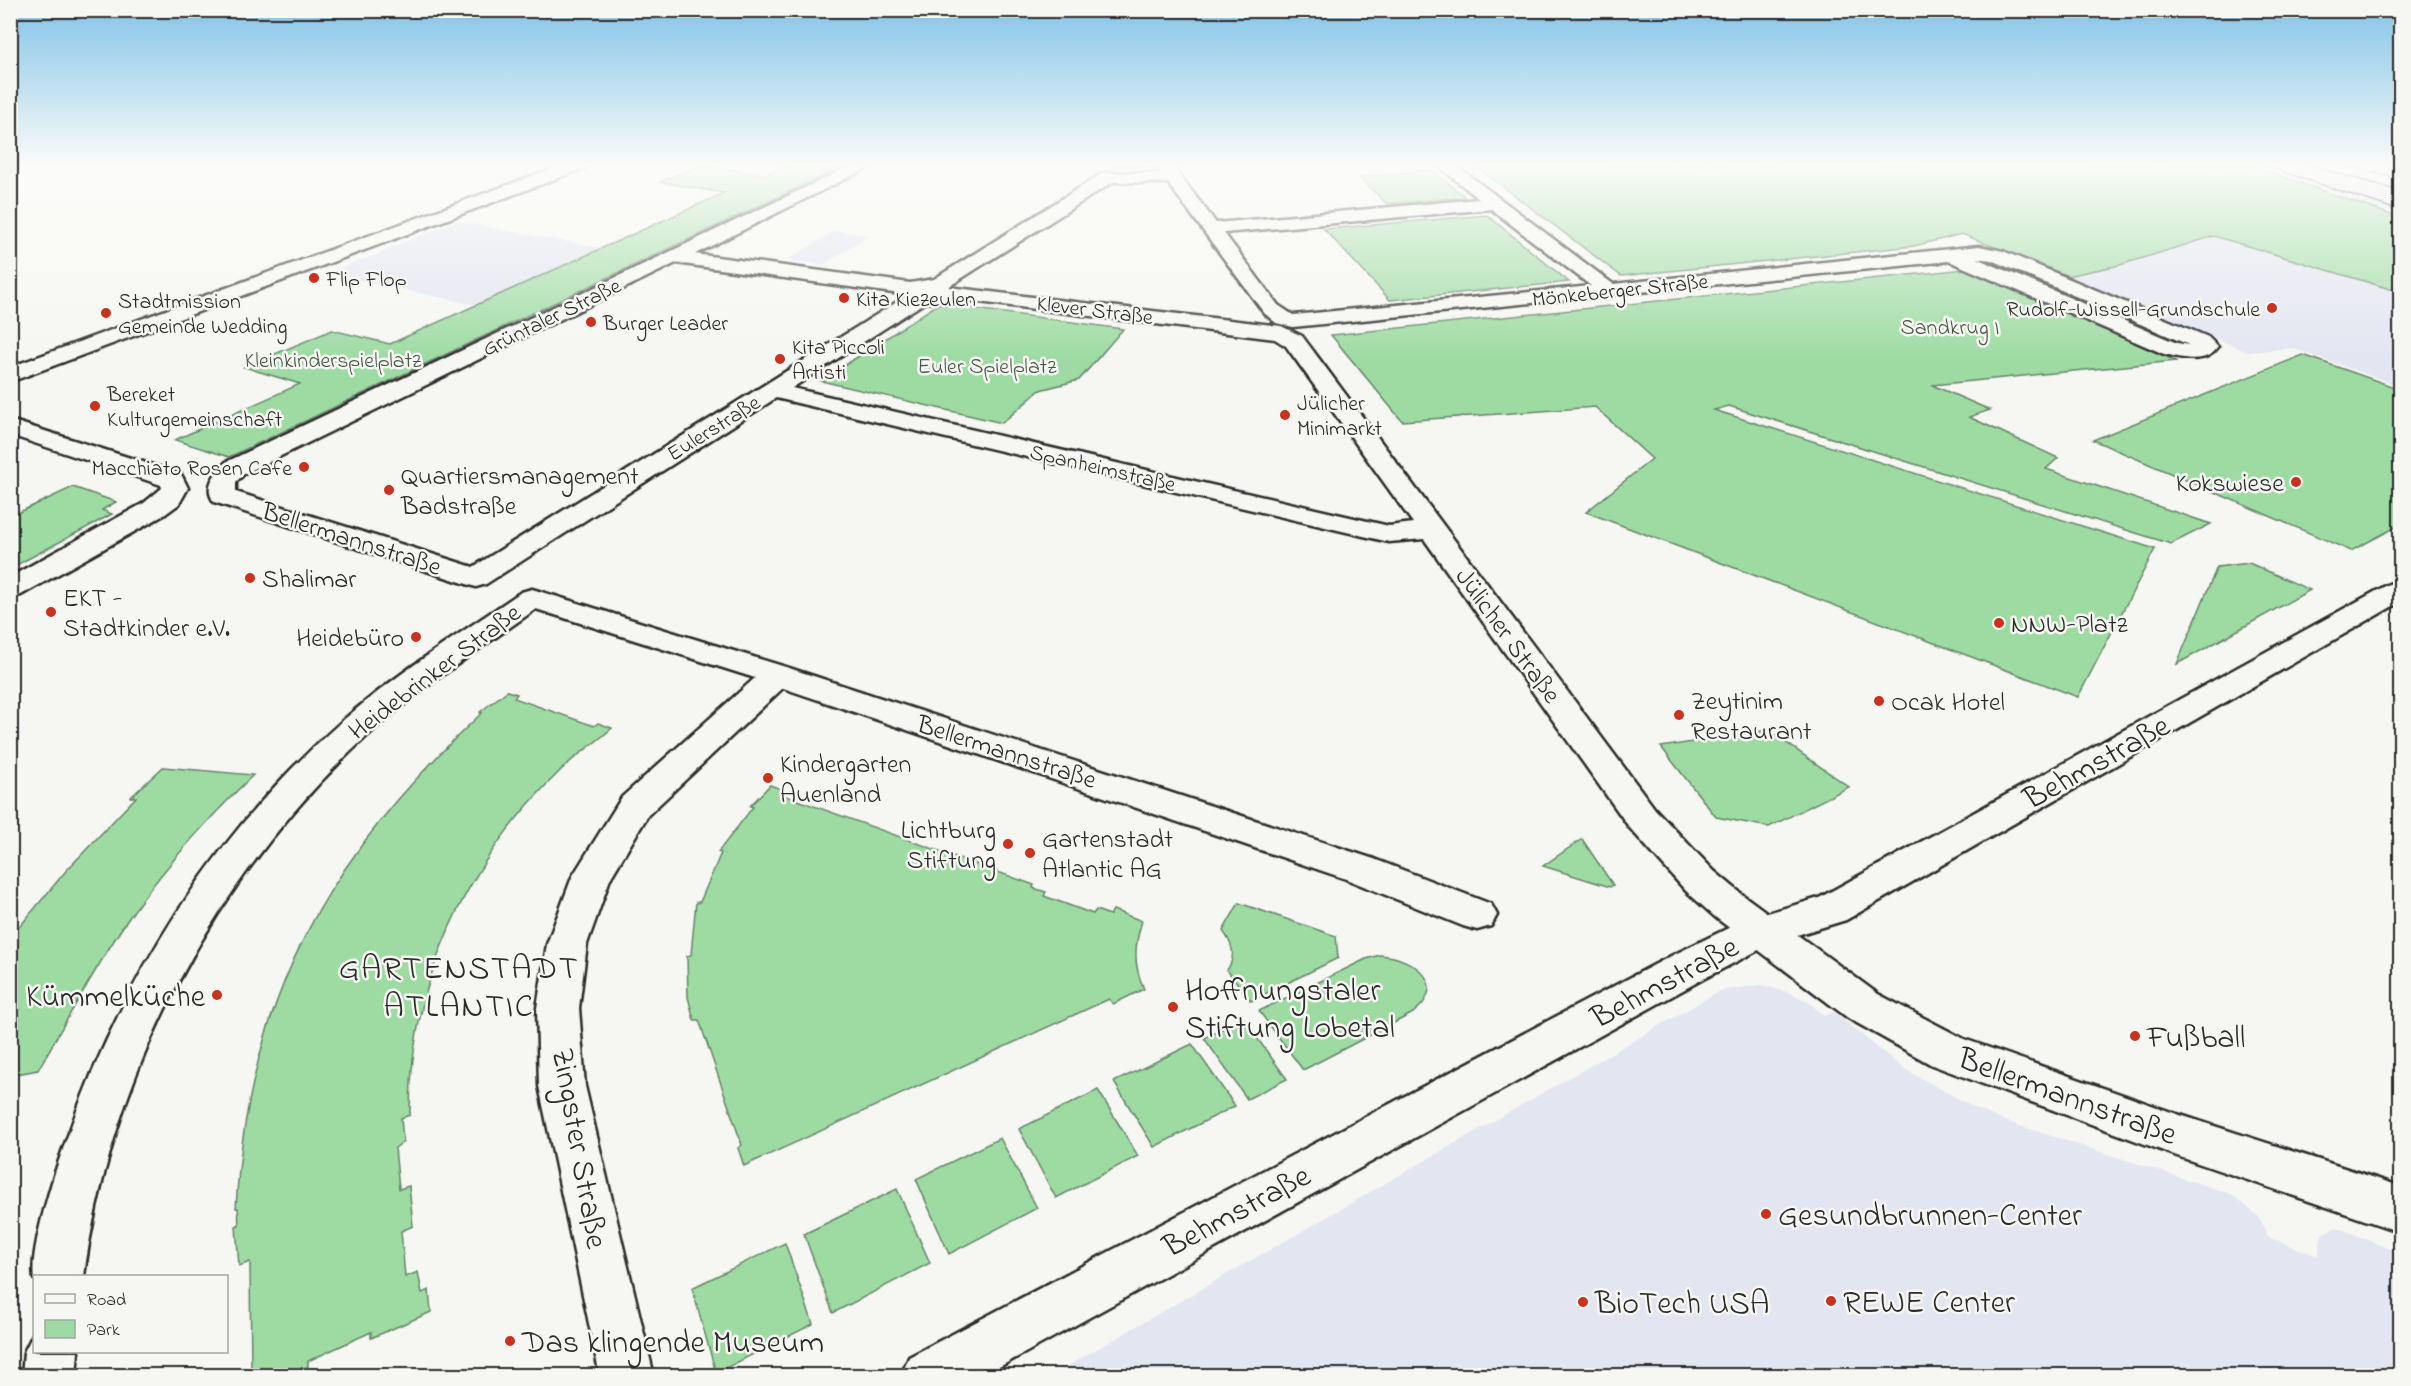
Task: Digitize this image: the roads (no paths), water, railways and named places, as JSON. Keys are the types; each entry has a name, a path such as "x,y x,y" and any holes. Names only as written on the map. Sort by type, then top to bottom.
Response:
{"street":[{"path":"10,375 405,229"},
{"name":"Grüntaler Straße","path":"228,498 223,496 222,486 227,475 235,468 732,229"},
{"name":"Eulerstraße","path":"476,578 1027,229"},
{"name":"Jülicher Straße","path":"1210,229 1276,316 1279,326 1294,341 1434,530 1642,818 1708,890 1761,930"},
{"path":"1529,229 1610,291"},
{"name":"Mönkeberger Straße","path":"1279,326 1979,252 1996,255 2207,347 2195,353 2172,349 1952,255"},
{"name":"Klever Straße","path":"673,257 929,291 1279,326"},
{"name":"Spanheimstraße","path":"772,390 1389,534 1434,530"},
{"path":"10,427 172,480 175,483 173,493 154,509 10,589"},
{"name":"Bellermannstraße","path":"228,498 476,578"},
{"name":"Behmstraße","path":"928,1376 1761,930 1832,909 2400,590"},
{"name":"Bellermannstraße","path":"532,598 778,675 1360,869 1477,915"},
{"name":"Heidebrinker Straße","path":"58,1275 78,1169 119,1058 142,1008 202,902 240,850 277,806 352,731 392,697 532,598"},
{"name":"Zingster Straße","path":"627,1376 562,1086 558,1008 567,944 591,877 635,806 778,675"},
{"name":"Bellermannstraße","path":"1761,930 1863,1006 1948,1052 2177,1135 2400,1209"},
{"path":"49,1376 51,1353"}],"place":[{"name":"Flip Flop","path":"314,278"},
{"name":"Kita Kiezeulen","path":"844,298"},
{"name":"Rudolf-Wissell-Grundschule","path":"2272,308"},
{"name":"Stadtmission Gemeinde Wedding","path":"106,313"},
{"name":"Burger Leader","path":"591,322"},
{"name":"Kita Piccoli Artisti","path":"780,359"},
{"name":"Bereket Kulturgemeinschaft","path":"95,406"},
{"name":"Jülicher Minimarkt","path":"1285,415"},
{"name":"Macchiato Rosen Cafe","path":"304,467"},
{"name":"Kokswiese","path":"2296,482"},
{"name":"Quartiersmanagement Badstraße","path":"389,490"},
{"name":"Shalimar","path":"250,578"},
{"name":"EKT - Stadtkinder e.V.","path":"51,612"},
{"name":"NNW-Platz","path":"1999,623"},
{"name":"Heidebüro","path":"416,637"},
{"name":"Ocak Hotel","path":"1879,701"},
{"name":"Zeytinim Restaurant","path":"1679,715"},
{"name":"Kindergarten Auenland","path":"768,778"},
{"name":"Lichtburg Stiftung","path":"1008,844"},
{"name":"Gartenstadt Atlantic AG","path":"1030,853"},
{"name":"Kümmelküche","path":"217,995"},
{"name":"Hoffnungstaler Stiftung Lobetal","path":"1173,1007"},
{"name":"Fußball","path":"2135,1036"},
{"name":"Gesundbrunnen-Center","path":"1766,1214"},
{"name":"REWE Center","path":"1831,1301"},
{"name":"BioTech USA","path":"1583,1302"},
{"name":"Das klingende Museum","path":"510,1341"}],"district":[{"name":"GARTENSTADT ATLANTIC","path":"459,985"}],"park label":[{"name":"Sandkrug I","path":"1950,326"},
{"name":"Kleinkinderspielplatz","path":"333,359"},
{"name":"Euler Spielplatz","path":"987,365"}]}
